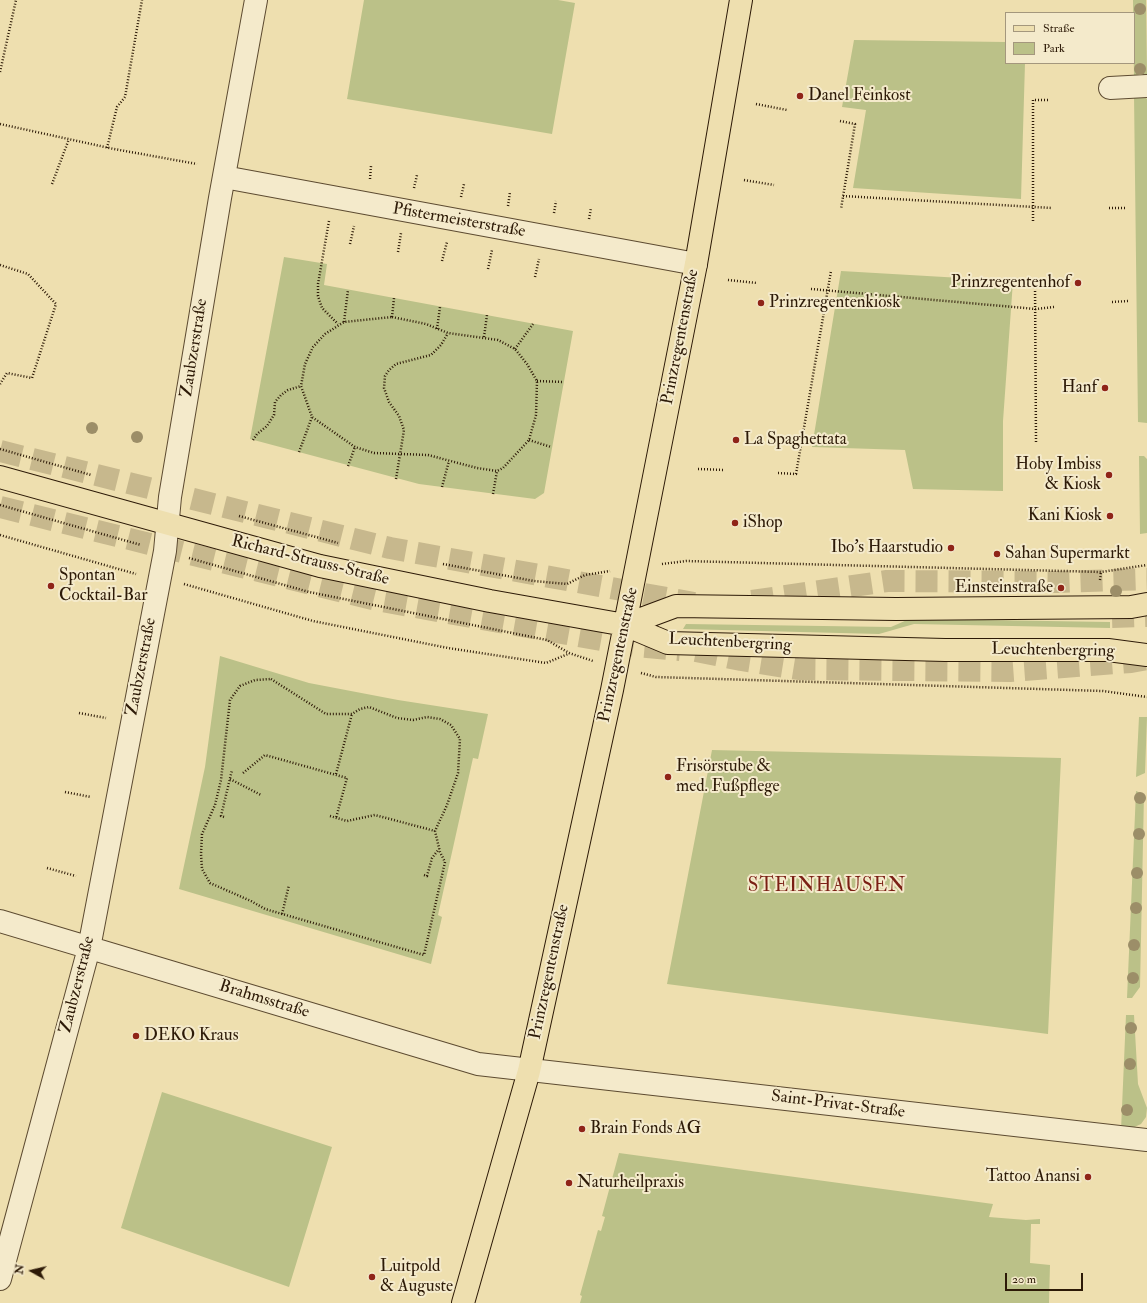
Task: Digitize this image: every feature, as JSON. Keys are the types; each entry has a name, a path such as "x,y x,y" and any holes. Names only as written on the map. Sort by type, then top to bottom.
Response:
{"main road":[{"name":"Prinzregentenstraße","path":"463,1303 529,1071 625,625 696,264 742,0"},
{"name":"Richard-Strauss-Straße","path":"0,477 168,525 320,566 490,601 625,625"},
{"name":"Leuchtenbergring","path":"625,625 676,606 904,609 1131,606 1147,604"},
{"name":"Leuchtenbergring","path":"625,625 668,643 945,650 1108,650 1147,655"}],"street":[{"name":"Zaubzerstraße","path":"0,1279 89,948 159,580 168,525 174,472 224,177 256,0"},
{"path":"1110,88 1147,86"},
{"name":"Pfistermeisterstraße","path":"224,177 696,264"},
{"name":"Brahmsstraße","path":"0,921 478,1064 529,1071"},
{"name":"Saint-Privat-Straße","path":"529,1071 1147,1140"}],"path":[{"path":"0,72 16,0"},
{"path":"107,148 117,107 125,97 142,0"},
{"path":"1033,221 1032,100 1050,100"},
{"path":"756,104 787,110"},
{"path":"840,121 855,124 841,209"},
{"path":"0,124 107,148 197,164"},
{"path":"52,184 68,139"},
{"path":"744,180 774,185"},
{"path":"460,201 464,184"},
{"path":"507,210 510,192"},
{"path":"842,196 1052,208"},
{"path":"334,198 318,284 318,296 322,308 338,324"},
{"path":"553,219 556,201"},
{"path":"587,226 591,208"},
{"path":"1109,208 1126,208"},
{"path":"350,244 355,222"},
{"path":"398,252 402,231"},
{"path":"442,261 447,239"},
{"path":"488,269 493,248"},
{"path":"535,277 539,257"},
{"path":"0,265 28,274 56,304 32,378 7,373 0,384"},
{"path":"778,473 796,474 831,270"},
{"path":"728,280 757,283"},
{"path":"1035,282 1036,442"},
{"path":"811,289 1036,309 1054,307"},
{"path":"344,322 348,290"},
{"path":"392,317 394,298"},
{"path":"1112,302 1128,301"},
{"path":"437,329 440,307"},
{"path":"484,337 487,315"},
{"path":"392,317 426,324 448,333 498,340 515,349 527,364 537,381 536,415 529,440 503,468 497,471 428,455 374,453 355,447 312,418 301,386 305,364 313,347 325,334 338,324 344,322 392,317"},
{"path":"515,349 533,324"},
{"path":"396,479 404,430 399,416 389,402 384,388 385,376 396,364 431,355 441,345 448,333"},
{"path":"537,381 563,382"},
{"path":"254,440 257,434 267,426 274,415 275,402 281,395 288,390 301,386"},
{"path":"299,452 312,418"},
{"path":"529,440 551,447"},
{"path":"348,466 355,447"},
{"path":"0,449 95,476"},
{"path":"442,487 449,461"},
{"path":"698,469 725,470"},
{"path":"493,494 497,471"},
{"path":"232,514 345,544"},
{"path":"0,536 159,580 189,585 313,621 448,648 546,663 569,653"},
{"path":"686,561 1100,572 1147,565"},
{"path":"442,564 534,581 566,584 584,575"},
{"path":"1100,572 1100,580"},
{"path":"656,677 1103,691 1147,697"},
{"path":"271,679 326,714 352,714 360,709 369,707 397,718 413,720 427,716 440,719 451,726 460,739 458,773 447,805 435,831 439,849 445,862 424,955 265,909 251,901 210,883 202,869 200,854 202,834 214,805 221,780 230,700 240,686 255,680 271,679"},
{"path":"79,713 106,718"},
{"path":"336,774 352,714"},
{"path":"243,773 265,755 347,778 336,818"},
{"path":"224,816 221,816 232,770"},
{"path":"230,779 261,796"},
{"path":"65,792 91,797"},
{"path":"330,816 346,821 375,815 435,831"},
{"path":"424,875 427,876 432,858 439,849"},
{"path":"47,868 76,876"},
{"path":"282,914 289,885"}],"green space":[{"path":"364,0 558,0 575,3 552,134 347,99"},
{"path":"1133,0 1146,0 1147,74 1143,78 1134,78 1135,12 1133,12"},
{"path":"854,40 1005,42 1005,64 1025,64 1021,199 853,188 866,110 842,107"},
{"path":"1134,95 1142,95 1147,99 1147,423 1138,422"},
{"path":"284,257 327,264 324,285 573,331 544,493 535,499 419,484 250,439"},
{"path":"841,271 1013,281 1003,421 1003,491 913,489 905,450 812,447"},
{"path":"1139,456 1144,456 1147,459 1147,533 1140,534"},
{"path":"907,620 1110,622 1110,628 914,624 879,634 683,629 686,624 891,627"},
{"path":"220,656 309,683 398,700 488,714 478,759 473,758 438,915 442,917 431,964 179,889 205,767"},
{"path":"1139,717 1147,717 1145,773 1136,777"},
{"path":"712,750 1061,758 1048,1034 667,984"},
{"path":"1136,791 1144,794 1140,987 1132,998 1127,998"},
{"path":"1126,1015 1134,1015 1138,1084 1147,1108 1146,1117 1141,1124 1130,1129 1121,1130"},
{"path":"162,1092 332,1147 289,1287 121,1228"},
{"path":"619,1153 993,1204 989,1217 1026,1220 1040,1219 1040,1224 1031,1224 1030,1263 1050,1265 1049,1303 580,1303 582,1296 580,1295 598,1230 601,1231 605,1217 602,1216"}],"tunnel":[{"path":"0,451 390,548 694,603"},
{"path":"0,507 376,600 635,646 680,650"},
{"path":"752,601 887,581 1057,582 1147,579"},
{"path":"1112,617 1147,616"},
{"path":"696,651 798,669 1010,671 1131,662 1147,659"}],"place":[{"name":"Danel Feinkost","path":"800,96"},
{"name":"Prinzregentenhof","path":"1078,283"},
{"name":"Prinzregentenkiosk","path":"761,303"},
{"name":"Hanf","path":"1105,388"},
{"name":"La Spaghettata","path":"736,440"},
{"name":"Hoby Imbiss & Kiosk","path":"1109,475"},
{"name":"Kani Kiosk","path":"1110,516"},
{"name":"iShop","path":"735,523"},
{"name":"Ibo's Haarstudio","path":"951,548"},
{"name":"Sahan Supermarkt","path":"997,554"},
{"name":"Spontan Cocktail-Bar","path":"51,586"},
{"name":"Einsteinstraße","path":"1061,588"},
{"name":"Frisörstube & med. Fußpflege","path":"668,777"},
{"name":"DEKO Kraus","path":"136,1036"},
{"name":"Brain Fonds AG","path":"582,1129"},
{"name":"Tattoo Anansi","path":"1088,1177"},
{"name":"Naturheilpraxis","path":"569,1183"},
{"name":"Luitpold & Auguste","path":"372,1277"}],"district":[{"name":"STEINHAUSEN","path":"827,887"}]}
